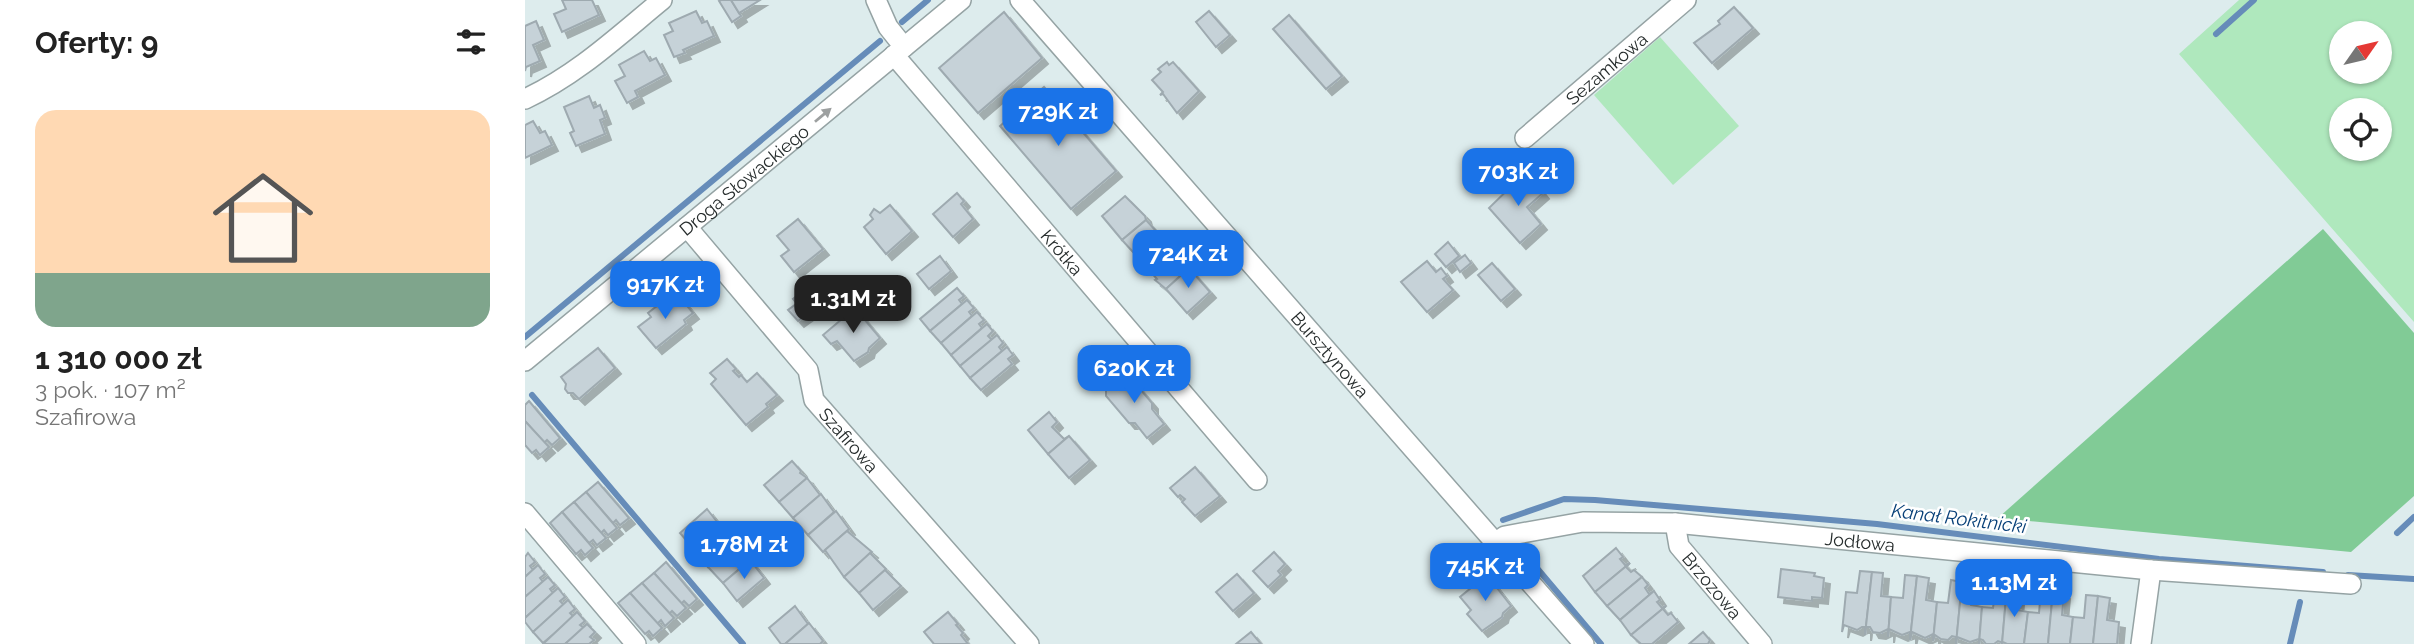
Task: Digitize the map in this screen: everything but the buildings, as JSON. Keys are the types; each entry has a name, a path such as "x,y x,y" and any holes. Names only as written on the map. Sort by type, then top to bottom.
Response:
{"street":[{"path":"525,99 575,72 663,0"},
{"name":"Krótka","path":"876,0 899,51 1257,480"},
{"name":"Droga Słowackiego","path":"525,361 961,0"},
{"name":"Bursztynowa","path":"1020,0 1584,644"},
{"name":"Sezamkowa","path":"1525,138 1686,0"},
{"name":"Szafirowa","path":"687,228 808,370 814,400 1029,644"},
{"path":"525,513 636,644"},
{"name":"Jodłowa","path":"1496,542 1505,536 1583,522 1675,523 2151,570 2351,584"},
{"name":"Brzozowa","path":"1675,523 1679,546 1762,644"},
{"path":"2141,644 2151,570"}],"green space":[{"path":"2239,0 2414,0 2414,322 2179,54"},
{"path":"1660,37 1739,126 1673,185 1594,95"},
{"path":"2323,229 2414,333 2414,496 2351,552 1998,518"}],"waterway":[{"path":"902,22 928,0"},
{"path":"2216,34 2254,0"},
{"path":"525,337 880,41"},
{"path":"532,395 743,644"},
{"name":"Kanał Rokitnicki","path":"1503,520 1564,499 1595,500 1877,524 2159,559 2323,572"},
{"path":"2397,533 2414,517"},
{"path":"1536,567 1601,644"},
{"name":"Kanał Rokitnicki","path":"2348,575 2414,579"},
{"path":"2290,644 2300,602"}]}
